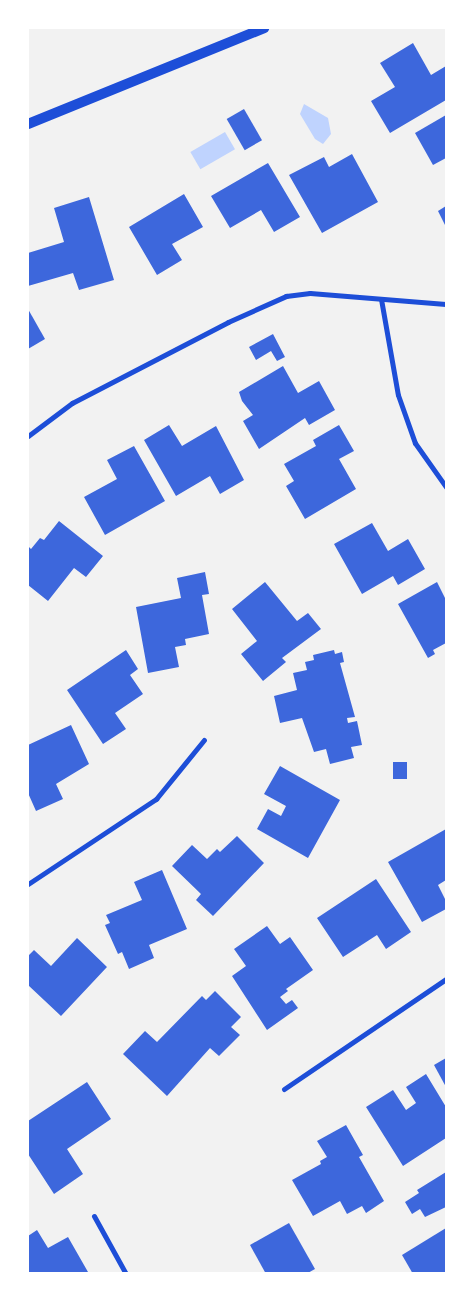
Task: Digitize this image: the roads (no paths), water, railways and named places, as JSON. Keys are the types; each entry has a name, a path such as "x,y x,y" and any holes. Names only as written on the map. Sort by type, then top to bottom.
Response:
{"main road":[{"path":"28,124 264,28"}],"street":[{"path":"28,436 72,404 267,302 310,293 446,304"},
{"path":"381,299 398,395 415,443 446,487"},
{"path":"28,884 156,799 204,740"},
{"path":"284,1089 446,979"},
{"path":"94,1216 126,1274"}],"water":[{"path":"304,104 328,118 331,134 323,144 315,139 300,114"},
{"path":"225,132 235,149 200,169 190,152"}]}
